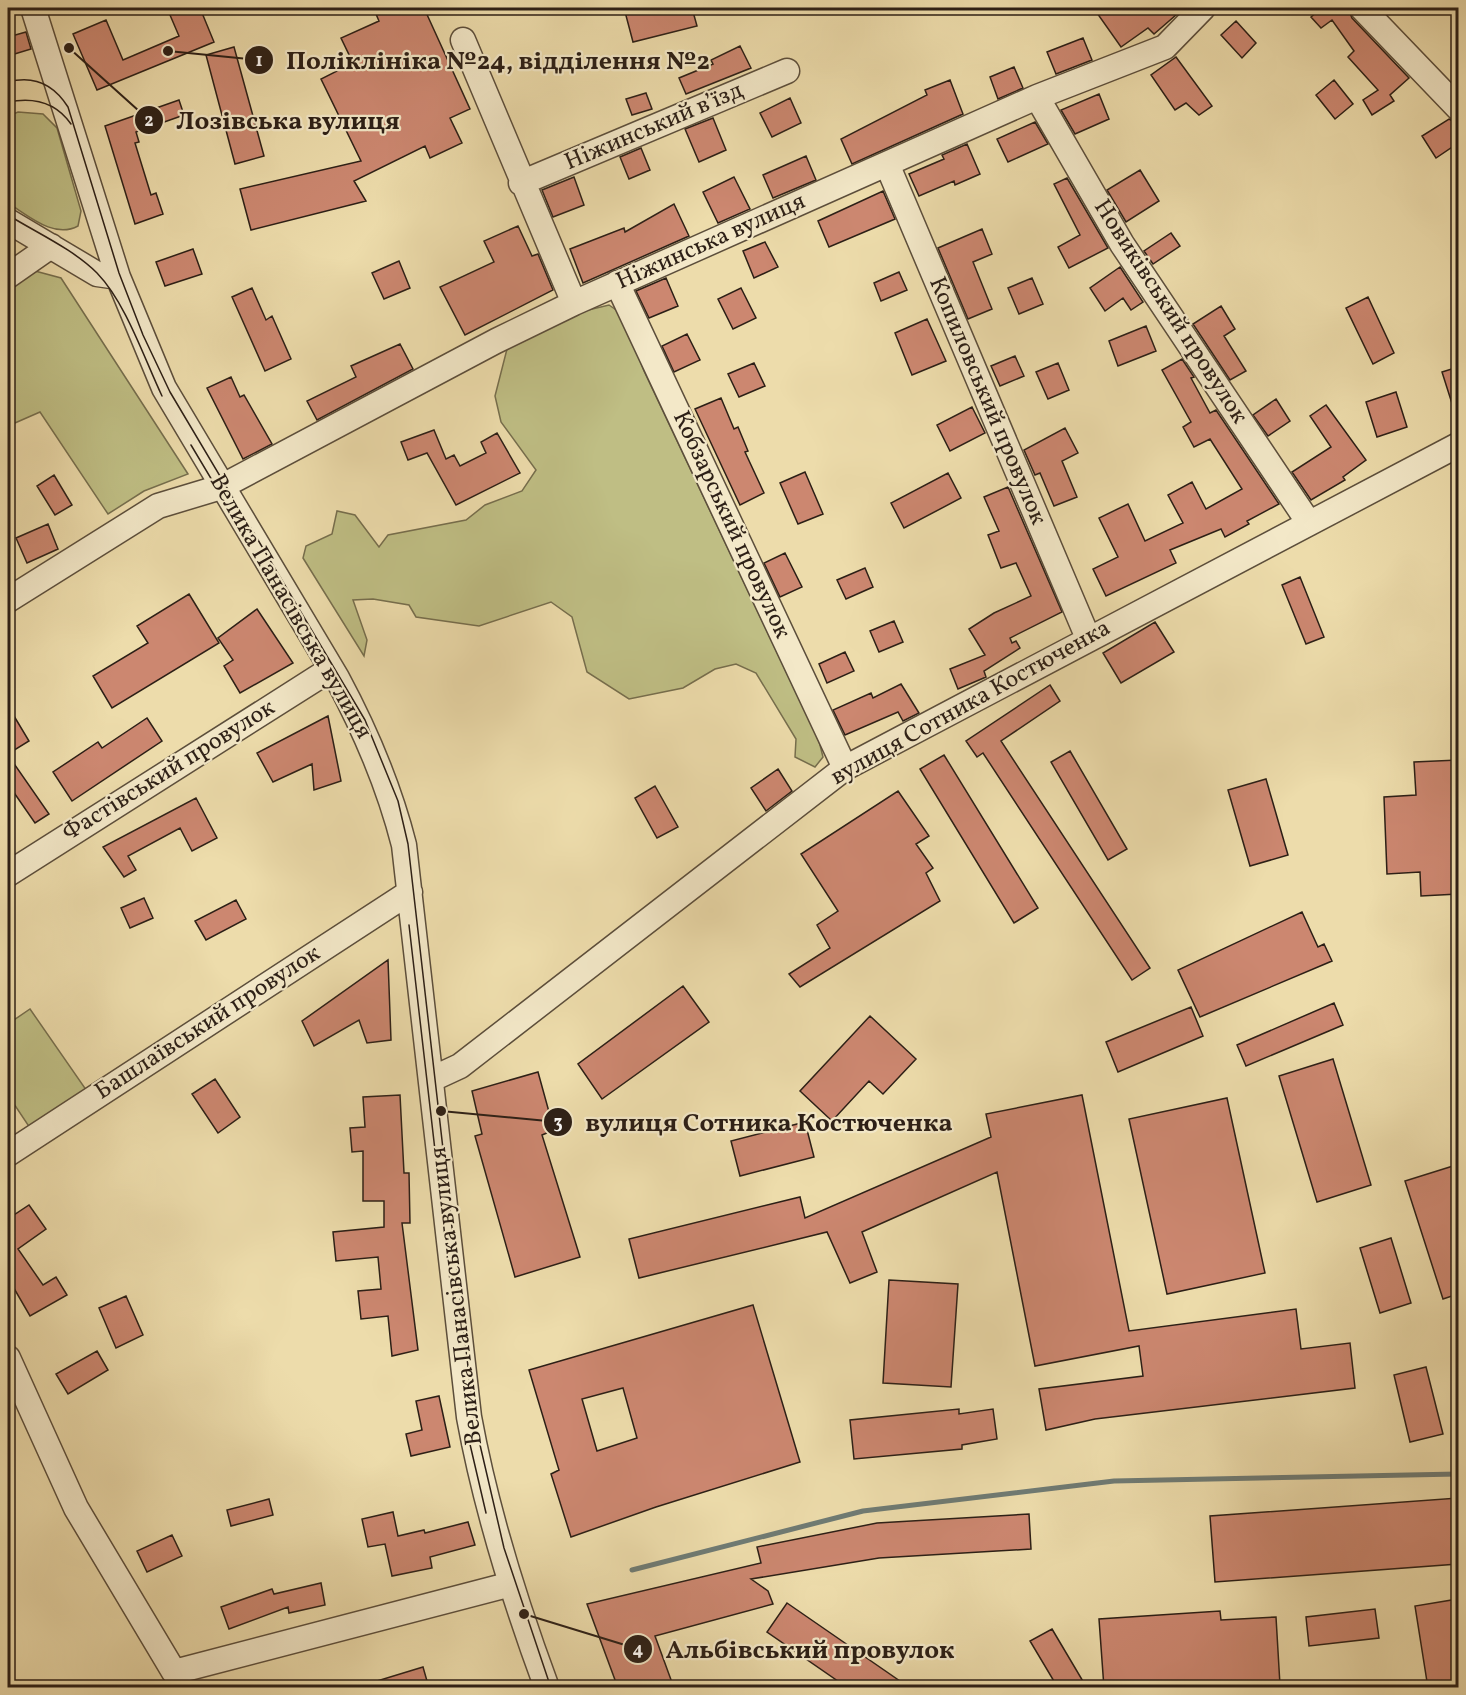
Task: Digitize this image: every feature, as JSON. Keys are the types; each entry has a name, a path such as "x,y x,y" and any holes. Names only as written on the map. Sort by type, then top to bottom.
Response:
{"street":[{"name":"Велика Панасівська вулиця","path":"33,8 118,277 164,388 331,669 358,718 394,802 404,845 410,892 469,1417 478,1465 511,1584 547,1688"},
{"name":"Ніжинська вулиця","path":"8,600 158,506 221,487 496,341 574,303 1037,97 1165,47 1203,8"},
{"path":"1362,8 1458,108"},
{"path":"463,40 521,183 574,303"},
{"name":"Ніжинський в’їзд","path":"521,183 787,71"},
{"name":"Новиківський провулок","path":"1037,97 1122,244 1309,522"},
{"name":"Копиловський провулок","path":"886,164 1088,638"},
{"path":"8,221 97,274 118,277"},
{"path":"8,276 51,246"},
{"name":"Кобзарський провулок","path":"617,283 845,768"},
{"name":"вулиця Сотника Костюченка","path":"432,1079 460,1066 845,768 1458,445"},
{"name":"Фастівський провулок","path":"8,874 331,669"},
{"name":"Башлаївський провулок","path":"8,1154 410,892"},
{"path":"8,1358 76,1508 174,1672 511,1584"}],"shaded area":[{"path":"18,112 43,114 57,128 81,211 78,226 60,230 51,228 8,203 8,116"},
{"path":"35,271 61,278 188,474 144,491 108,514 40,412 8,426 8,289"},
{"path":"609,305 622,314 644,371 819,741 823,757 815,767 795,757 796,739 756,673 736,664 715,669 683,688 629,699 587,672 572,617 551,602 479,626 416,617 409,605 373,599 353,600 367,640 364,656 303,558 306,546 332,534 337,511 355,515 379,547 388,535 466,520 485,505 522,491 536,470 501,422 495,396 507,349 580,312"},
{"path":"30,1009 89,1094 32,1131 8,1095 8,1024"}],"building":[{"path":"167,8 200,8 214,42 97,90 73,34 106,20 123,60 179,36"},
{"path":"388,8 424,8 470,109 450,118 462,143 430,158 425,146 354,181 366,201 251,230 240,189 361,161 321,79 353,63 341,38 379,21 376,14"},
{"path":"624,8 692,8 697,26 633,42"},
{"path":"1105,8 1126,8 1131,14 1139,8 1184,8 1154,34 1148,28 1121,47 1097,13"},
{"path":"1322,8 1348,8 1352,18 1409,78 1390,95 1394,101 1372,115 1363,100 1378,90 1348,57 1354,51 1332,20 1321,28 1311,17"},
{"path":"1236,21 1256,43 1242,58 1221,35"},
{"path":"26,32 31,49 8,56 8,37"},
{"path":"1083,38 1092,60 1056,74 1047,52"},
{"path":"740,46 751,68 686,94 679,78 713,64 711,60"},
{"path":"234,47 264,156 235,164 206,55"},
{"path":"1176,57 1212,106 1199,115 1186,103 1175,110 1151,75"},
{"path":"1014,67 1023,88 998,99 990,77"},
{"path":"950,80 963,114 852,164 841,139 927,95 925,90"},
{"path":"1334,80 1353,104 1335,119 1316,95"},
{"path":"646,93 652,109 632,115 626,99"},
{"path":"1099,94 1109,119 1075,134 1061,110"},
{"path":"790,98 801,123 772,137 760,113"},
{"path":"179,100 184,115 136,132 139,142 135,143 151,195 156,193 163,214 135,224 105,126"},
{"path":"713,118 726,150 699,162 685,129"},
{"path":"1449,119 1458,124 1458,143 1436,158 1422,136"},
{"path":"1035,122 1048,144 1008,162 997,139"},
{"path":"967,144 980,174 955,185 954,181 919,196 909,174 944,159 942,155"},
{"path":"641,148 650,170 629,179 620,157"},
{"path":"806,156 816,180 773,198 763,175"},
{"path":"1140,170 1159,201 1126,222 1107,190"},
{"path":"574,177 584,205 553,217 542,190"},
{"path":"734,177 750,209 718,223 703,192"},
{"path":"1067,178 1108,248 1069,268 1058,247 1080,235 1054,184"},
{"path":"883,191 895,219 829,247 818,221"},
{"path":"674,204 689,236 583,283 570,249 624,228 625,232"},
{"path":"518,226 532,256 538,254 553,290 465,335 440,287 494,262 484,241"},
{"path":"982,229 992,254 973,262 992,309 968,319 938,248"},
{"path":"1171,233 1180,246 1153,264 1144,251"},
{"path":"765,242 778,267 754,278 743,251"},
{"path":"193,249 202,274 165,286 156,262"},
{"path":"399,261 410,288 384,299 372,273"},
{"path":"1120,267 1143,302 1131,310 1123,298 1105,311 1090,288"},
{"path":"899,272 907,290 881,301 874,283"},
{"path":"666,278 678,306 649,318 636,291"},
{"path":"1032,278 1043,304 1019,314 1008,288"},
{"path":"252,288 266,320 272,316 291,359 265,371 232,297"},
{"path":"741,288 756,318 733,329 718,299"},
{"path":"1368,297 1394,353 1373,364 1346,308"},
{"path":"1221,306 1235,329 1224,336 1246,371 1230,380 1193,324"},
{"path":"927,319 946,361 912,375 895,333"},
{"path":"1146,326 1156,351 1118,366 1109,341"},
{"path":"687,334 700,360 674,372 662,346"},
{"path":"400,344 413,369 317,420 307,401 356,377 351,366"},
{"path":"1015,356 1024,376 1000,386 991,366"},
{"path":"1182,359 1194,377 1191,378 1210,413 1216,410 1279,504 1247,521 1249,524 1225,537 1221,529 1170,550 1176,563 1106,596 1093,569 1118,557 1099,518 1128,504 1145,541 1183,523 1168,495 1192,482 1206,509 1242,489 1210,439 1194,447 1183,427 1191,422 1162,370"},
{"path":"754,363 765,386 739,397 728,374"},
{"path":"1058,363 1069,390 1048,399 1036,372"},
{"path":"1458,367 1458,413 1455,413 1442,372"},
{"path":"231,377 240,397 244,395 272,444 243,459 207,388"},
{"path":"1396,392 1407,427 1377,437 1366,402"},
{"path":"721,398 734,429 738,427 748,451 745,452 764,493 740,505 695,409"},
{"path":"1276,399 1290,421 1268,436 1253,415"},
{"path":"1326,405 1366,460 1343,477 1345,480 1311,500 1292,472 1331,447 1310,416"},
{"path":"972,407 985,433 950,451 937,425"},
{"path":"1065,428 1078,453 1062,461 1077,497 1054,506 1040,473 1035,475 1024,450"},
{"path":"434,430 446,459 454,455 460,466 486,453 481,442 497,433 520,473 456,505 427,453 408,460 401,442"},
{"path":"805,472 823,514 798,524 780,483"},
{"path":"948,473 961,498 904,528 891,503"},
{"path":"54,475 72,505 55,515 37,486"},
{"path":"1008,487 1062,612 1010,638 1012,643 1016,641 1020,648 984,671 986,677 958,689 950,669 985,655 969,629 994,613 1031,596 1016,563 1001,568 988,535 999,531 984,497"},
{"path":"48,524 58,549 27,563 16,538"},
{"path":"785,553 802,587 780,597 764,563"},
{"path":"865,568 873,587 846,599 837,580"},
{"path":"1300,577 1324,637 1306,644 1282,585"},
{"path":"189,594 219,643 112,708 93,676 148,643 137,626"},
{"path":"257,609 293,663 240,693 224,666 233,660 218,638"},
{"path":"894,621 903,642 879,652 870,631"},
{"path":"1155,622 1174,652 1121,683 1103,653"},
{"path":"845,652 854,671 827,683 819,664"},
{"path":"901,684 919,713 903,721 898,712 845,735 833,710 871,693 873,698"},
{"path":"1050,685 1060,701 1001,741 1150,968 1132,980 983,753 977,757 966,741"},
{"path":"8,706 29,741 8,754"},
{"path":"328,716 341,781 314,790 312,764 273,782 257,753"},
{"path":"147,718 162,741 72,801 53,772 98,742 102,748"},
{"path":"1070,751 1127,849 1108,860 1051,762"},
{"path":"8,755 49,814 35,823 8,784"},
{"path":"944,755 1038,908 1014,923 920,769"},
{"path":"1458,760 1458,894 1421,896 1420,872 1387,874 1384,797 1416,795 1414,762"},
{"path":"778,769 792,791 766,811 751,788"},
{"path":"1266,779 1288,855 1250,866 1228,790"},
{"path":"655,786 678,827 657,838 635,798"},
{"path":"898,791 929,836 916,844 933,868 926,873 940,901 800,987 789,974 830,948 817,925 838,911 801,854"},
{"path":"196,798 217,838 192,851 180,828 128,856 136,870 124,877 103,847"},
{"path":"144,898 153,918 130,928 121,908"},
{"path":"236,900 246,919 206,940 195,921"},
{"path":"1302,912 1318,947 1324,944 1332,961 1200,1017 1178,970"},
{"path":"388,960 391,1040 367,1043 359,1020 314,1046 302,1021"},
{"path":"683,986 709,1022 602,1099 578,1064"},
{"path":"1334,1003 1343,1025 1246,1066 1237,1045"},
{"path":"1191,1007 1203,1036 1118,1072 1106,1042"},
{"path":"870,1016 916,1059 883,1094 869,1081 832,1121 800,1091"},
{"path":"1333,1059 1371,1185 1317,1202 1279,1076"},
{"path":"538,1072 554,1130 542,1135 580,1257 515,1277 475,1136 482,1134 472,1091"},
{"path":"215,1079 240,1117 218,1133 192,1094"},
{"path":"400,1095 404,1173 409,1173 410,1223 402,1223 418,1350 392,1356 388,1316 361,1319 358,1291 381,1289 378,1257 336,1261 333,1232 384,1227 384,1201 363,1201 363,1151 352,1152 350,1128 365,1127 363,1097"},
{"path":"1082,1095 1129,1331 1296,1309 1301,1349 1350,1343 1355,1388 1095,1419 1046,1430 1039,1389 1143,1376 1139,1346 1035,1366 997,1172 862,1232 877,1272 850,1283 827,1232 639,1278 629,1239 800,1197 805,1218 991,1137 986,1114"},
{"path":"1227,1098 1265,1273 1167,1294 1129,1119"},
{"path":"805,1122 814,1157 740,1176 731,1141"},
{"path":"1453,1166 1458,1183 1458,1294 1443,1299 1405,1181"},
{"path":"29,1205 46,1229 18,1249 43,1285 56,1277 67,1295 30,1316 8,1278 8,1219"},
{"path":"1391,1238 1411,1303 1380,1313 1360,1248"},
{"path":"889,1280 958,1284 951,1387 883,1383"},
{"path":"126,1296 143,1335 116,1348 99,1308"},
{"path":"753,1305 800,1462 656,1507 571,1537 551,1474 559,1470 529,1370","holes":["623,1388 637,1438 597,1451 582,1399"]},
{"path":"97,1351 108,1370 68,1394 56,1374"},
{"path":"1426,1367 1443,1434 1410,1442 1394,1375"},
{"path":"439,1396 450,1447 411,1456 406,1434 422,1430 416,1401"},
{"path":"959,1409 959,1414 993,1409 997,1439 962,1445 962,1449 854,1459 850,1420"},
{"path":"1458,1498 1458,1564 1215,1582 1210,1516"},
{"path":"269,1499 273,1515 231,1526 227,1510"},
{"path":"393,1512 398,1536 424,1530 425,1533 468,1522 475,1545 430,1557 432,1568 392,1576 385,1544 368,1547 362,1519"},
{"path":"1029,1514 1031,1549 879,1558 751,1579 768,1591 773,1604 655,1636 674,1688 618,1688 587,1604 761,1563 757,1547 877,1523"},
{"path":"172,1535 182,1556 147,1572 137,1551"},
{"path":"321,1583 325,1605 289,1613 288,1607 229,1629 221,1607 272,1589 274,1594"},
{"path":"1458,1599 1458,1688 1428,1688 1415,1606"},
{"path":"787,1603 910,1688 848,1688 767,1632"},
{"path":"1375,1609 1379,1638 1309,1646 1306,1617"},
{"path":"1220,1611 1221,1620 1276,1617 1280,1685 1104,1688 1099,1619"},
{"path":"1052,1629 1087,1688 1058,1688 1030,1641"},
{"path":"423,1667 429,1688 367,1688 367,1684"}],"waterway":[{"path":"632,1570 863,1511 1114,1481 1458,1474"}],"tram line":[{"path":"8,82 35,81 50,88 68,107 119,273 143,335 170,392 365,720 398,801 408,844 474,1419 504,1548 551,1688"},
{"path":"8,102 26,100 43,102 58,110 71,124"},
{"path":"8,215 66,249 97,273 126,315 162,396"},
{"path":"191,445 234,517"},
{"path":"409,925 451,1289"},
{"path":"469,1440 486,1513"}],"place":[{"name":"Лозівська вулиця","path":"69,48"},
{"name":"Поліклініка №24, відділення №2","path":"168,51"},
{"name":"вулиця Сотника Костюченка","path":"441,1111"},
{"name":"Альбівський провулок","path":"524,1614"}]}
